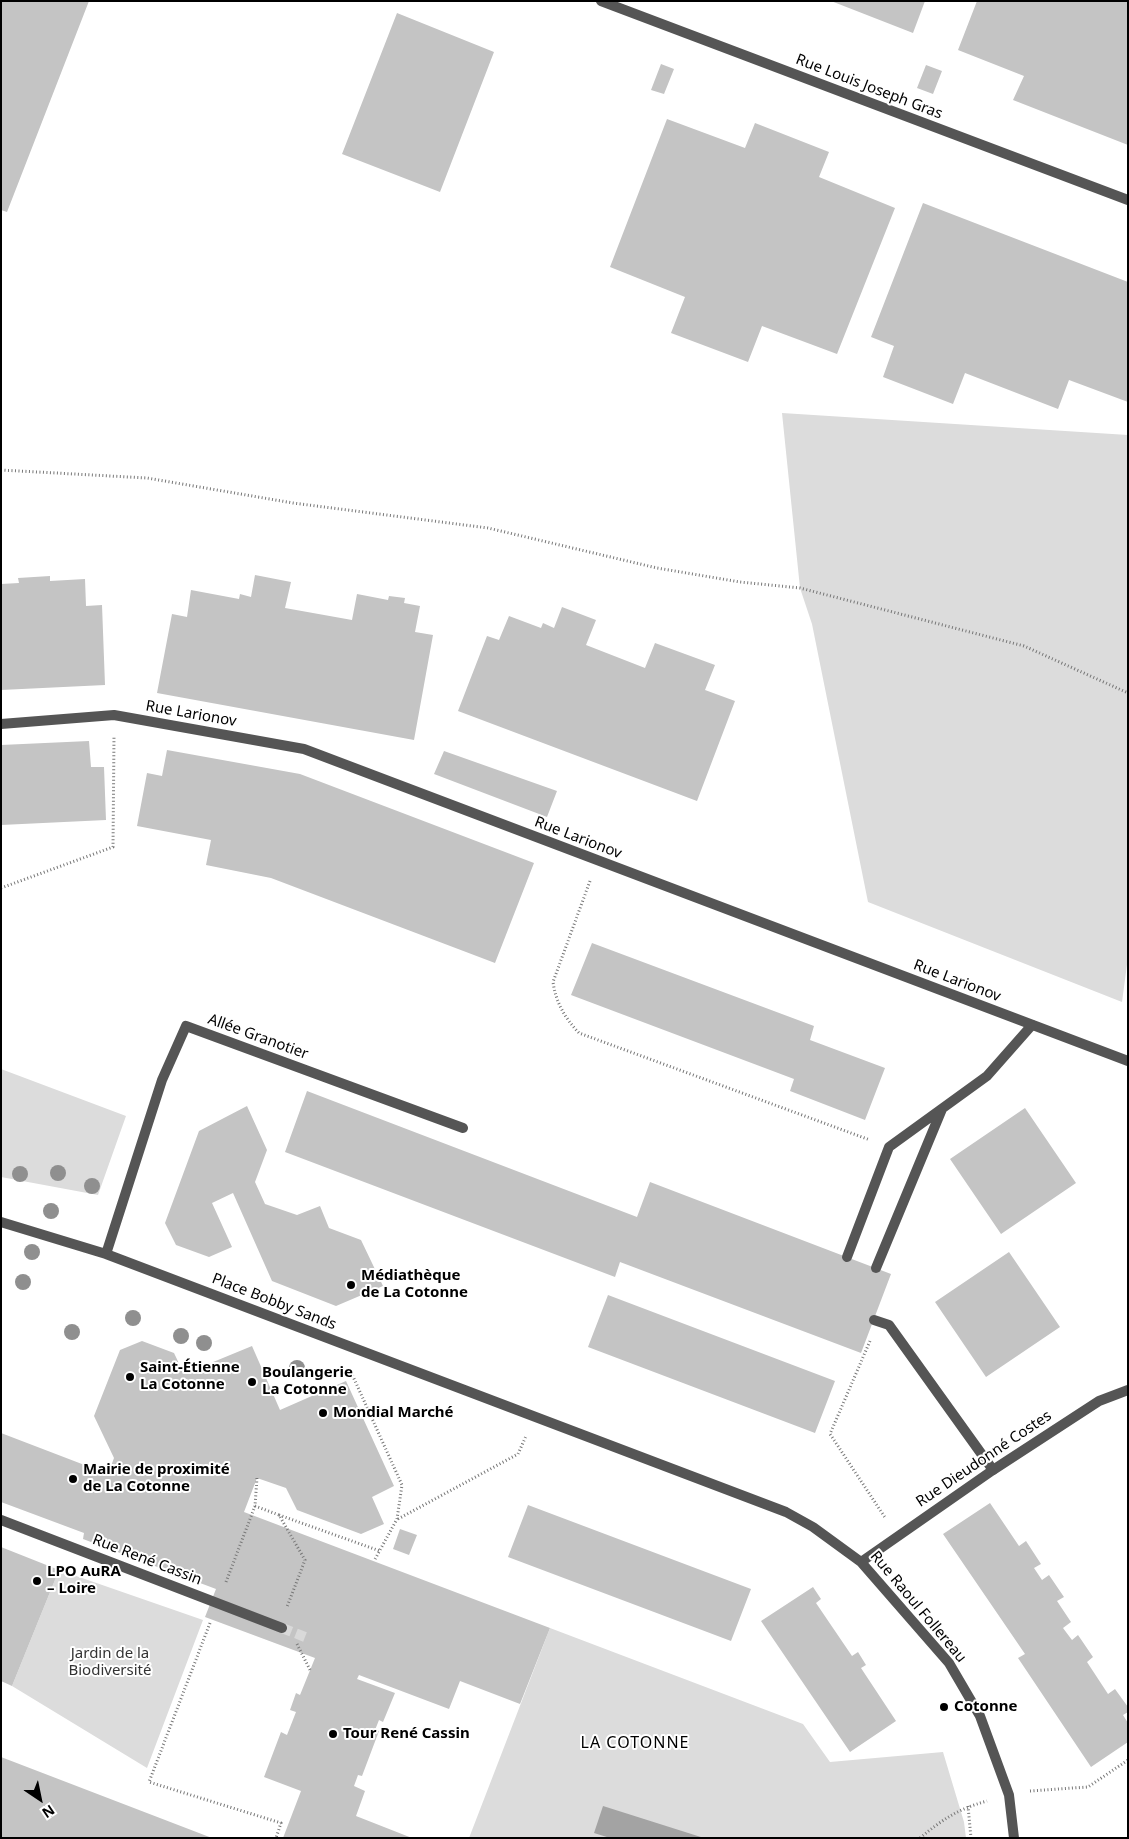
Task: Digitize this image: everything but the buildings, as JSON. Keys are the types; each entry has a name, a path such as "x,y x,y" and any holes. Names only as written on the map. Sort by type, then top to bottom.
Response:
{"street":[{"name":"Rue Louis Joseph Gras","path":"601,1 1128,200"},
{"name":"Rue Larionov","path":"1,724 114,715 304,749 597,862 1128,1061"},
{"path":"847,1257 889,1147 987,1076 1032,1025"},
{"name":"Allée Granotier","path":"106,1254 162,1080 186,1026 463,1128"},
{"path":"876,1268 943,1108"},
{"name":"Place Bobby Sands","path":"1,1222 106,1254 534,1417"},
{"path":"876,1321 889,1325 993,1470"},
{"name":"Rue Dieudonné Costes","path":"861,1562 896,1535 1098,1402 1128,1390"},
{"name":"Rue Raoul Follereau","path":"534,1417 786,1512 813,1527 861,1562 949,1663 980,1716 1009,1795 1014,1838"},
{"name":"Rue René Cassin","path":"1,1520 282,1628"}],"path":[{"path":"1,470 147,478 293,503 488,528 657,568 740,582 800,588 1024,646 1128,693"},
{"path":"1,888 113,846 114,715"},
{"path":"597,862 553,982 555,994 565,1017 580,1033 889,1147"},
{"path":"876,1321 830,1434 896,1535"},
{"path":"338,1342 402,1485 397,1519 374,1561"},
{"path":"397,1519 518,1454 534,1417"},
{"path":"257,1478 255,1506 149,1782 281,1823 276,1838"},
{"path":"255,1506 380,1551"},
{"path":"279,1515 304,1560 286,1610"},
{"path":"1098,1780 1128,1760"},
{"path":"968,1806 971,1838"},
{"path":"920,1838 945,1817"}],"green space":[{"path":"782,413 1128,435 1128,957 1122,1002 868,902 812,624 800,588"},
{"path":"1,1069 126,1116 98,1195 1,1177"},
{"name":"Jardin de la Biodiversité","path":"59,1570 203,1620 147,1768 12,1686"},
{"path":"550,1628 803,1724 830,1762 943,1752 964,1822 966,1838 469,1838"}],"shaded area":[{"path":"603,1806 704,1838 610,1838 594,1833"}],"tunnel":[{"path":"282,1628 305,1637"}],"place":[{"name":"Médiathèque de La Cotonne","path":"351,1285"},
{"name":"Saint-Étienne La Cotonne","path":"130,1377"},
{"name":"Boulangerie La Cotonne","path":"252,1382"},
{"name":"Mondial Marché","path":"323,1413"},
{"name":"Mairie de proximité de La Cotonne","path":"73,1479"},
{"name":"LPO AuRA – Loire","path":"37,1581"},
{"name":"Cotonne","path":"944,1707"},
{"name":"Tour René Cassin","path":"333,1734"}],"district":[{"name":"LA COTONNE","path":"635,1743"}]}
